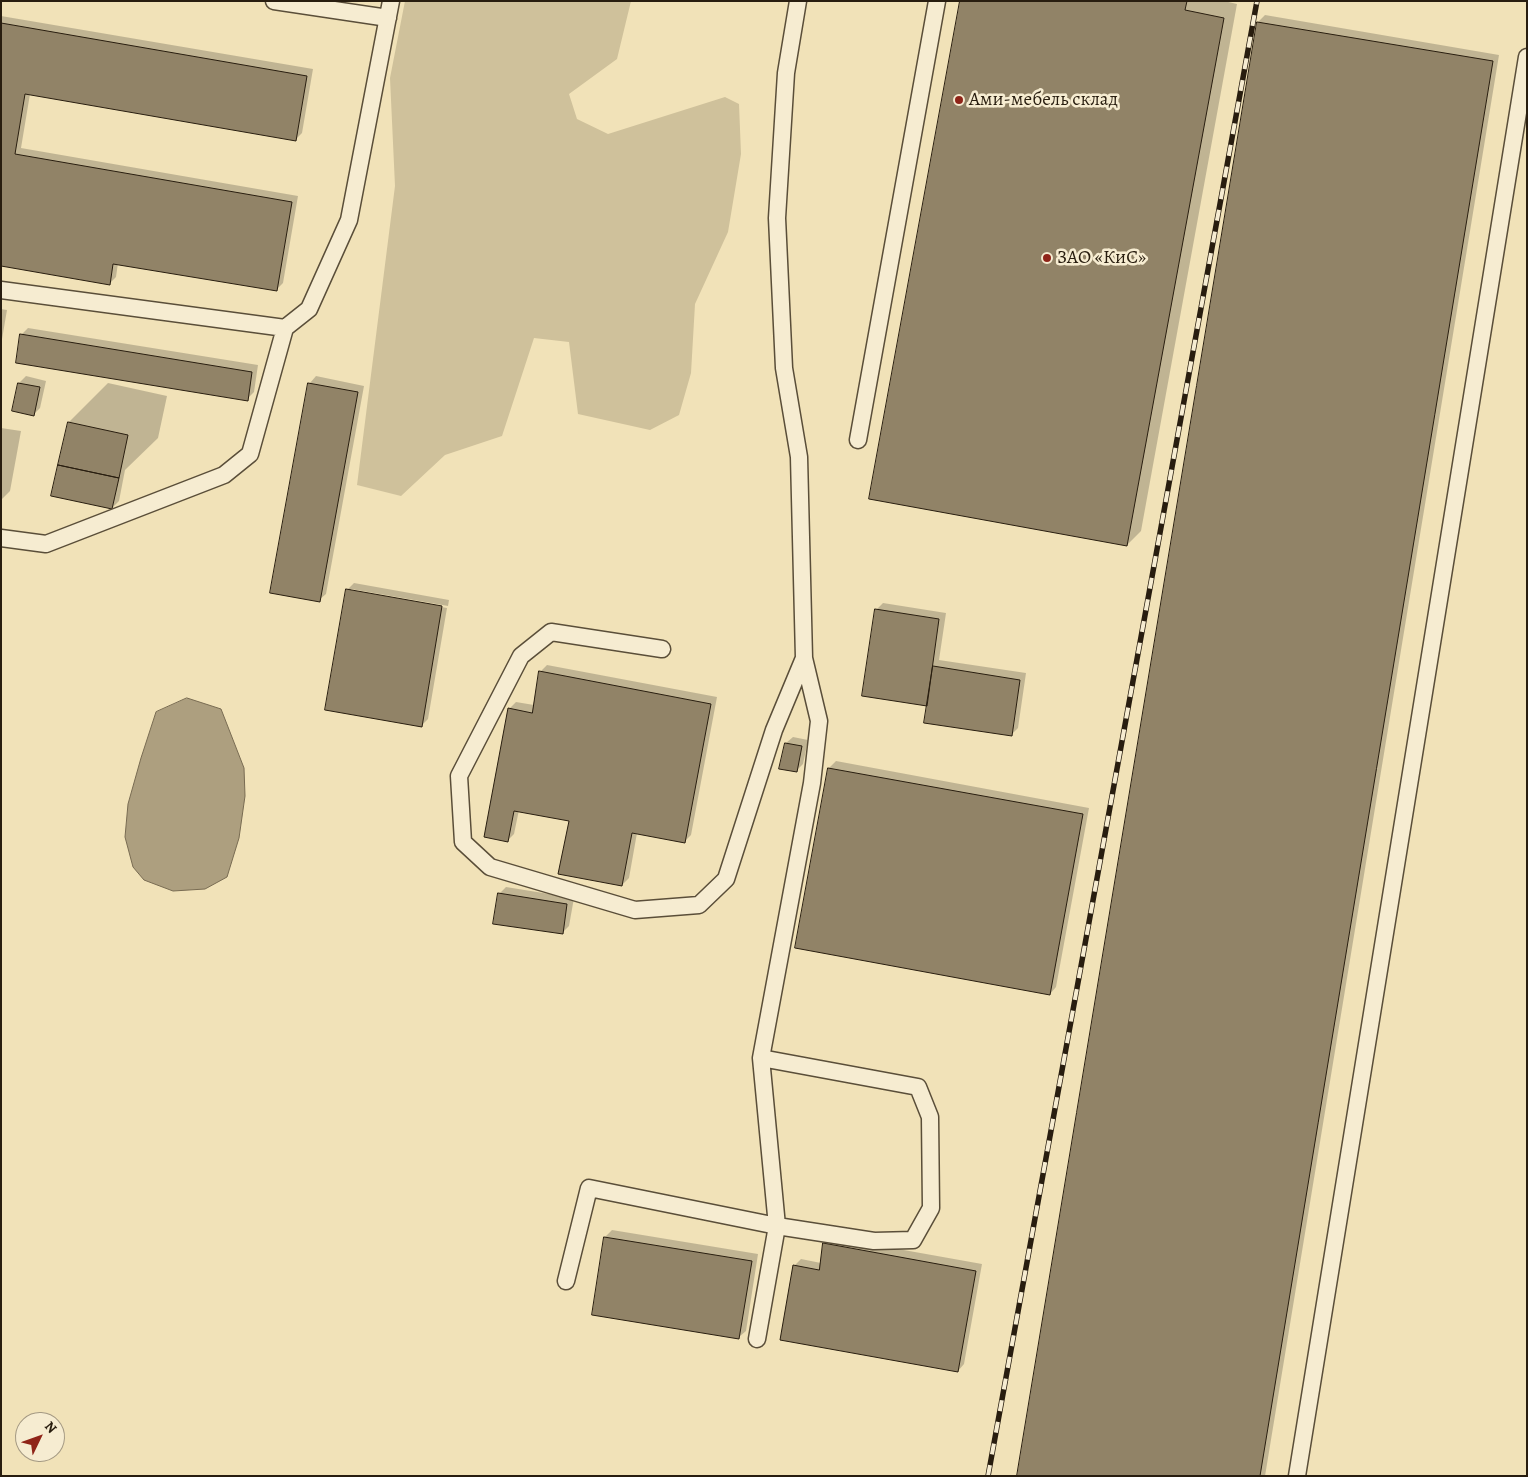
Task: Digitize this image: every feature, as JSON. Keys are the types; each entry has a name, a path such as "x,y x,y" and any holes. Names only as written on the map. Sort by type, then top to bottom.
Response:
{"lane":[{"path":"274,1 388,18"},
{"path":"1,538 46,544 224,474 250,454 285,328 309,309 349,220 391,1"},
{"path":"757,1339 777,1226 761,1058 812,783 818,721 804,658 799,457 784,368 777,218 786,73 798,1"},
{"path":"858,440 937,1"},
{"path":"1297,1476 1527,57"},
{"path":"1,290 285,328"},
{"path":"662,649 551,632 521,656 459,776 463,842 490,867 635,910 699,905 726,879 774,730 804,658"},
{"path":"566,1281 589,1188 777,1226 874,1241 913,1240 931,1208 930,1118 918,1087 761,1058"}],"shaded area":[{"path":"405,1 631,1 617,59 569,94 577,119 608,134 725,97 739,104 741,154 728,232 695,304 691,373 679,415 650,430 578,414 569,342 534,338 502,436 445,455 401,496 357,485 395,186 390,78"},
{"path":"187,698 221,709 244,768 245,796 239,838 227,877 205,889 173,891 144,880 133,867 125,837 128,804 156,712"}],"building":[{"name":"ЗАО «КиС»","path":"960,1 1187,1 1185,10 1224,18 1127,546 869,499"},
{"path":"1257,22 1493,61 1260,1476 1017,1476"},
{"path":"1,23 307,76 296,141 25,94 15,154 292,202 277,291 113,264 110,285 1,266"},
{"path":"20,334 252,372 248,401 16,363"},
{"path":"18,383 40,387 34,416 12,411"},
{"path":"308,383 358,392 320,602 270,593"},
{"path":"68,422 128,435 119,478 58,465"},
{"path":"58,465 119,478 112,509 51,496"},
{"path":"346,589 442,606 422,727 325,710"},
{"path":"875,609 939,619 927,706 862,696"},
{"path":"933,666 1020,680 1012,736 924,723"},
{"path":"539,671 711,704 685,843 632,833 622,886 558,874 569,821 514,811 508,842 484,837 508,708 532,713"},
{"path":"785,743 802,746 797,772 779,769"},
{"path":"828,768 1083,814 1050,995 795,948"},
{"path":"498,893 567,904 563,934 493,924"},
{"path":"604,1237 752,1261 739,1339 592,1315"},
{"path":"823,1243 976,1271 958,1372 780,1340 793,1265 819,1270"}],"railway":[{"path":"988,1476 1257,1"}],"place":[{"name":"Ами-мебель склад","path":"959,100"},
{"name":"ЗАО «КиС»","path":"1047,258"}]}
